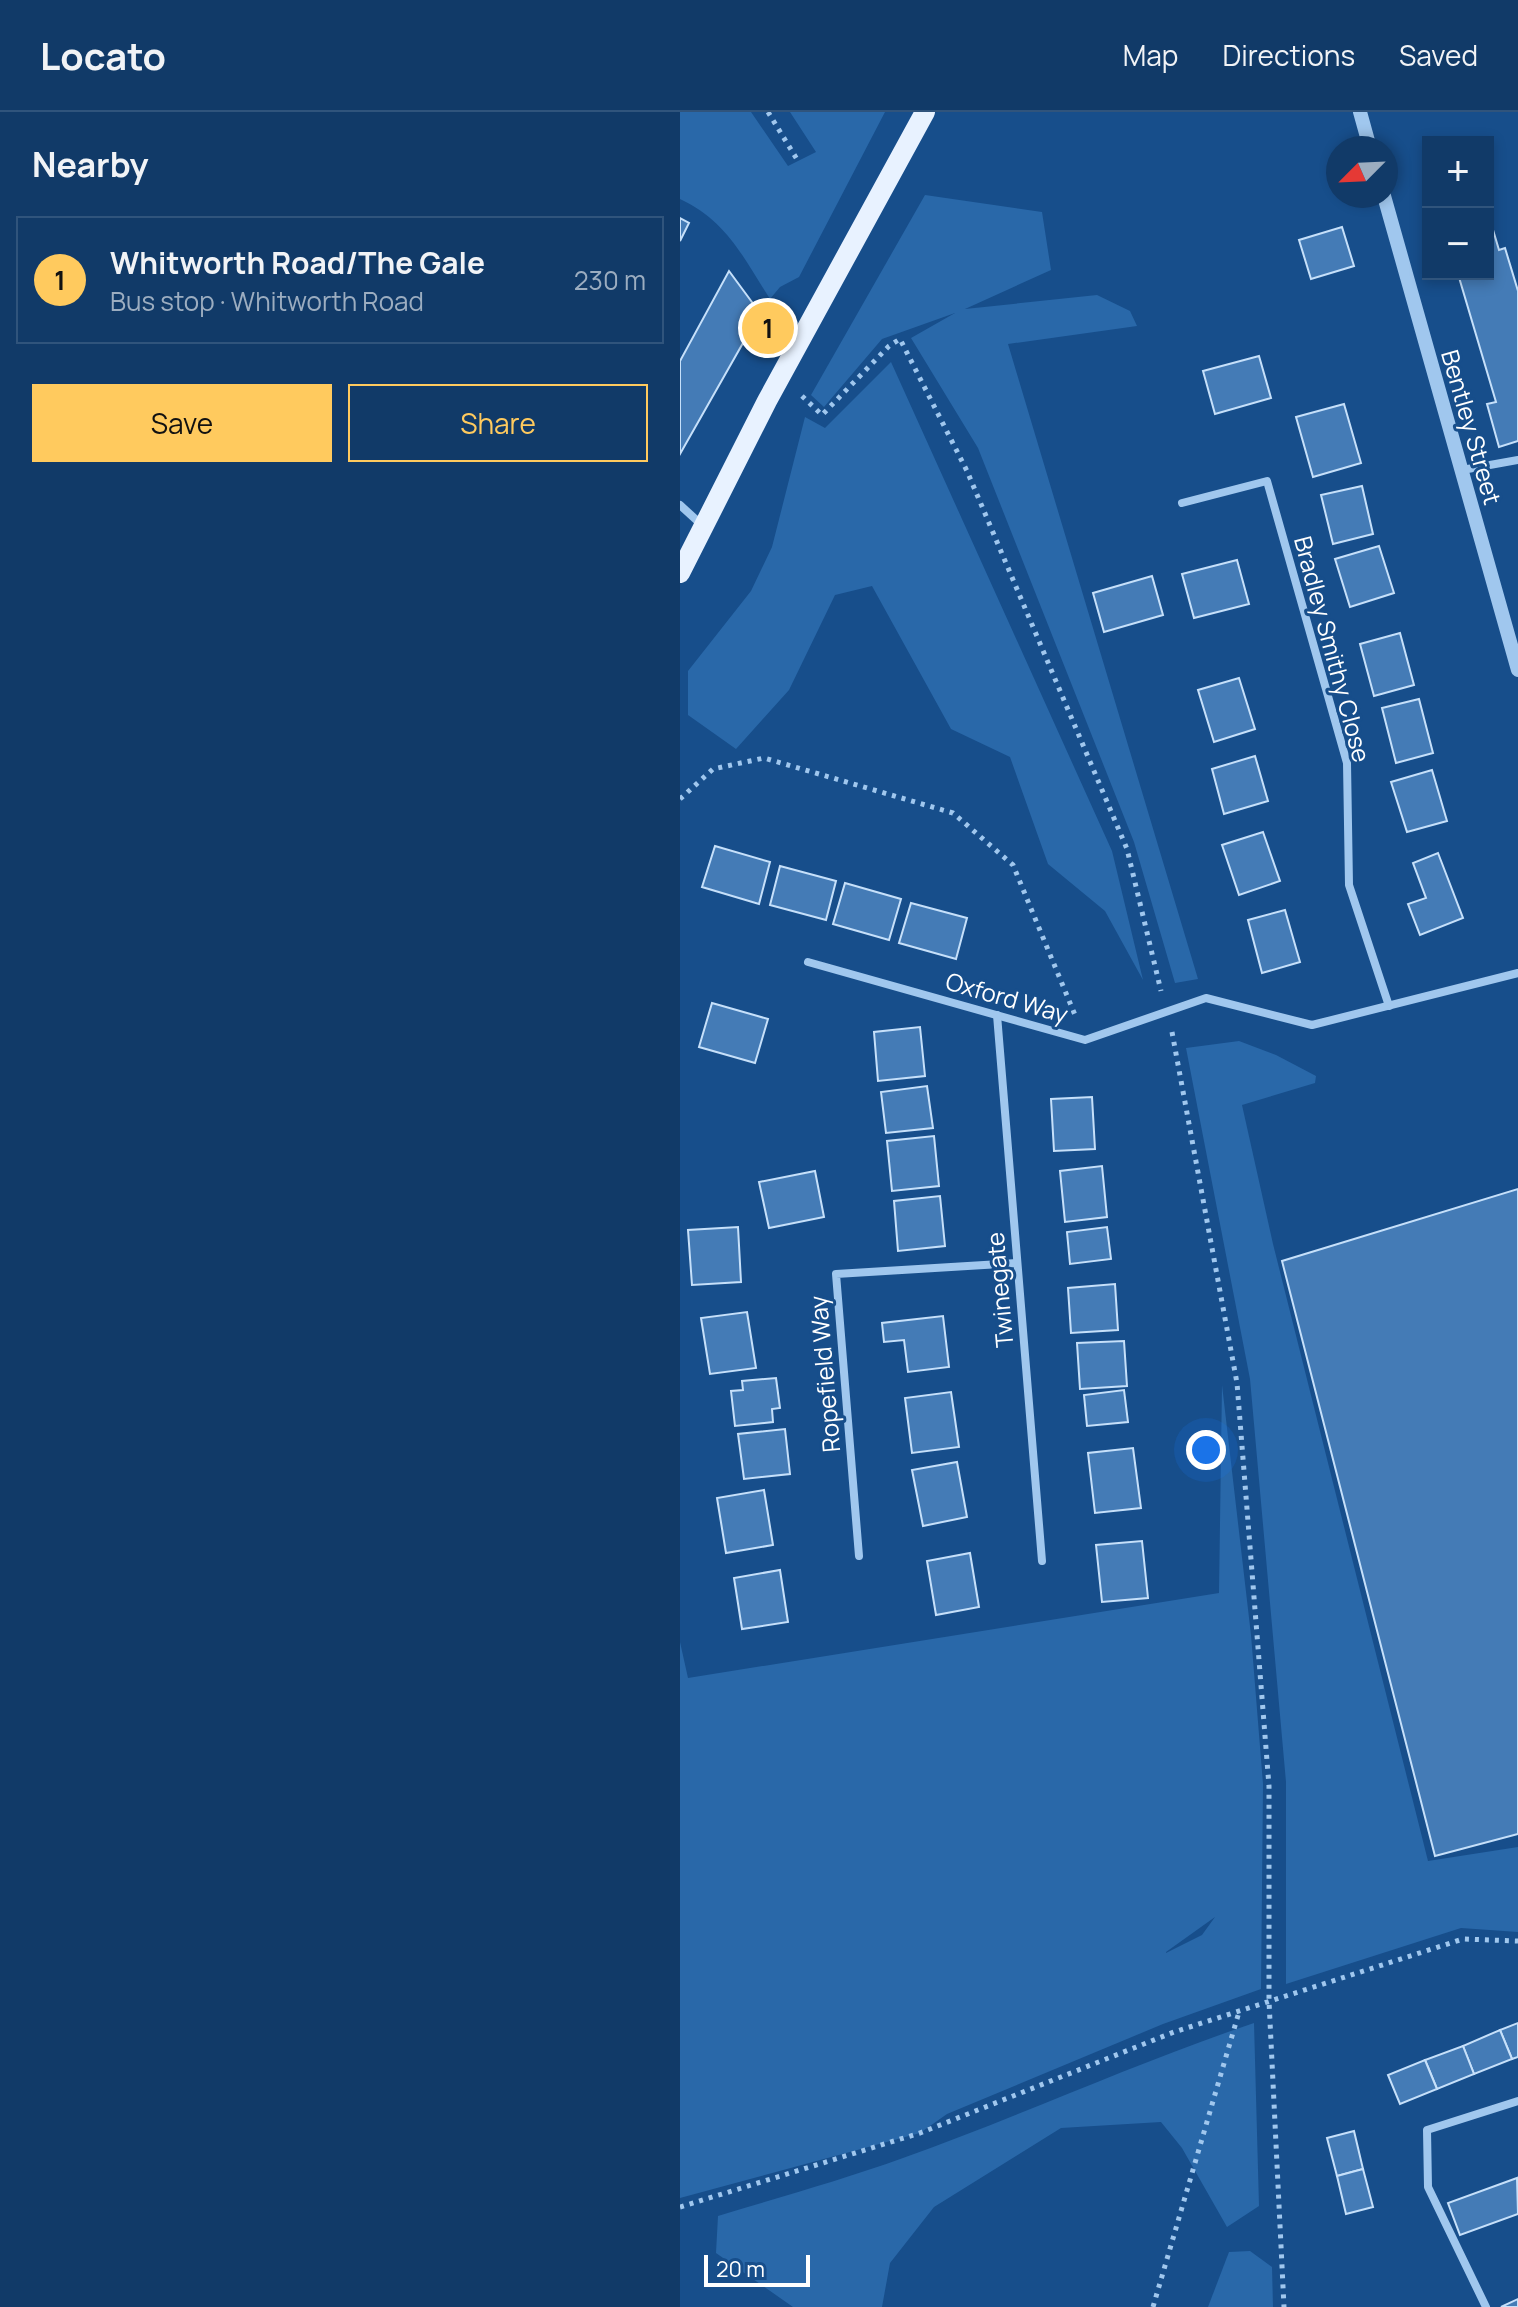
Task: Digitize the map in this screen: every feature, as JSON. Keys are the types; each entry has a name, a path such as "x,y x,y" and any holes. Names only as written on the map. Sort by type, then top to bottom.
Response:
{"main road":[{"path":"680,573 767,401 925,112"}],"street":[{"path":"1360,112 1367,136"},
{"name":"Bentley Street","path":"1387,208 1518,670"},
{"path":"1462,470 1518,460"},
{"name":"Bradley Smithy Close","path":"1182,503 1267,481 1347,763 1349,885 1389,1006"},
{"path":"680,505 704,527"},
{"name":"Oxford Way","path":"808,962 1085,1040 1206,998 1312,1025 1518,973"},
{"name":"Twinegate","path":"997,1015 1042,1561"},
{"name":"Ropefield Way","path":"859,1556 836,1274 1017,1263"},
{"path":"1486,2307 1428,2187 1427,2130 1518,2101"}],"path":[{"path":"768,112 798,161"},
{"path":"822,415 889,346 900,339 967,471 1127,849 1167,1011 1237,1383 1269,1786 1269,2001 1284,2307"},
{"path":"680,799 713,769 764,758 953,813 1013,865 1085,1040"},
{"path":"680,2207 920,2133 1174,2032 1463,1939 1518,1941"},
{"path":"1153,2307 1239,2011"}],"shaded area":[{"path":"680,112 751,112 788,166 816,152 790,112 885,112 799,277 780,287 770,299 722,229 680,199"},
{"path":"925,195 1042,212 1051,270 965,309 1097,295 1130,311 1137,326 1008,344 1198,979 1175,983 1134,842 978,448 911,338 955,313 882,339 824,407 811,395"},
{"path":"891,362 1112,851 1143,980 1105,911 1048,864 1010,757 951,729 872,586 835,595 789,690 736,749 688,715 688,671 751,591 772,547 805,417 825,428"},
{"path":"1239,1041 1276,1055 1316,1076 1315,1083 1242,1105 1273,1244 1428,1861 1518,1847 1518,1932 1461,1928 1286,1984 1286,1782 1250,1379 1186,1048"},
{"path":"1222,1385 1251,1635 1263,1784 1261,1989 1163,2024 947,2114 920,2133 680,2198 680,1642 688,1678 1219,1593","holes":["1215,1917 1202,1935 1166,1953"]},
{"path":"1254,2023 1259,2206 1227,2227 1182,2148 1161,2122 1061,2128 934,2207 890,2263 882,2307 793,2307 716,2253 718,2216 903,2158"},
{"path":"1250,2251 1272,2267 1273,2307 1208,2307 1229,2252"}],"building":[{"path":"680,218 689,223 680,241"},
{"path":"1342,227 1354,266 1311,279 1299,240"},
{"path":"1494,233 1499,250 1505,248 1518,291 1518,441 1499,447 1487,404 1496,402 1460,280 1494,280"},
{"path":"729,271 760,313 680,454 680,361"},
{"path":"1259,356 1271,398 1215,414 1203,371"},
{"path":"1344,404 1361,463 1313,477 1296,417"},
{"path":"1362,486 1373,534 1333,544 1321,495"},
{"path":"1379,546 1394,593 1350,607 1335,559"},
{"path":"1237,560 1249,604 1194,618 1182,574"},
{"path":"1152,576 1163,615 1104,632 1093,593"},
{"path":"1400,633 1414,685 1374,696 1360,644"},
{"path":"1239,678 1255,729 1214,742 1198,690"},
{"path":"1419,699 1433,753 1396,763 1382,708"},
{"path":"1255,756 1268,801 1224,814 1212,769"},
{"path":"1432,770 1447,821 1407,832 1391,782"},
{"path":"1263,832 1280,881 1239,895 1222,845"},
{"path":"715,846 770,862 759,904 702,887"},
{"path":"1438,853 1463,918 1420,935 1408,904 1426,898 1413,863"},
{"path":"780,866 836,881 826,920 770,905"},
{"path":"845,883 901,899 889,940 833,924"},
{"path":"911,903 967,918 956,959 899,943"},
{"path":"1285,910 1300,962 1262,973 1248,920"},
{"path":"712,1003 768,1019 755,1063 699,1047"},
{"path":"920,1027 925,1076 878,1081 874,1032"},
{"path":"927,1086 933,1128 886,1133 881,1092"},
{"path":"1092,1097 1095,1149 1054,1151 1051,1099"},
{"path":"934,1136 939,1186 892,1191 887,1141"},
{"path":"1102,1166 1107,1217 1065,1222 1060,1171"},
{"path":"815,1171 824,1217 769,1228 759,1182"},
{"path":"1518,1189 1518,1834 1435,1856 1282,1261"},
{"path":"940,1196 945,1246 898,1251 894,1201"},
{"path":"738,1227 741,1282 692,1285 688,1230"},
{"path":"1107,1227 1111,1259 1070,1264 1067,1232"},
{"path":"1115,1284 1118,1330 1071,1333 1068,1288"},
{"path":"747,1312 756,1368 710,1374 701,1318"},
{"path":"943,1316 949,1367 908,1372 904,1340 884,1342 882,1323"},
{"path":"1124,1341 1127,1386 1080,1389 1077,1343"},
{"path":"776,1378 780,1408 772,1409 773,1422 735,1426 731,1391 743,1390 742,1381"},
{"path":"1124,1390 1128,1422 1087,1426 1084,1395"},
{"path":"951,1392 959,1447 912,1453 905,1398"},
{"path":"785,1429 790,1474 744,1479 738,1434"},
{"path":"1133,1448 1141,1508 1095,1513 1088,1453"},
{"path":"957,1462 967,1517 923,1526 912,1470"},
{"path":"764,1490 773,1545 726,1553 717,1498"},
{"path":"1142,1541 1148,1598 1102,1602 1096,1545"},
{"path":"970,1553 979,1607 936,1615 927,1561"},
{"path":"780,1570 788,1622 742,1629 734,1578"},
{"path":"1518,2023 1518,2057 1512,2059 1500,2030"},
{"path":"1500,2030 1512,2059 1474,2074 1463,2046"},
{"path":"1463,2046 1474,2074 1437,2089 1425,2060"},
{"path":"1425,2060 1437,2089 1400,2104 1388,2075"},
{"path":"1354,2131 1363,2169 1337,2176 1327,2138"},
{"path":"1363,2169 1373,2207 1346,2214 1337,2176"},
{"path":"1517,2178 1518,2214 1460,2235 1448,2203"},
{"path":"1518,2299 1518,2307 1501,2307"}],"place":[{"name":"Whitworth Road/The Gale","path":"768,328"}]}
